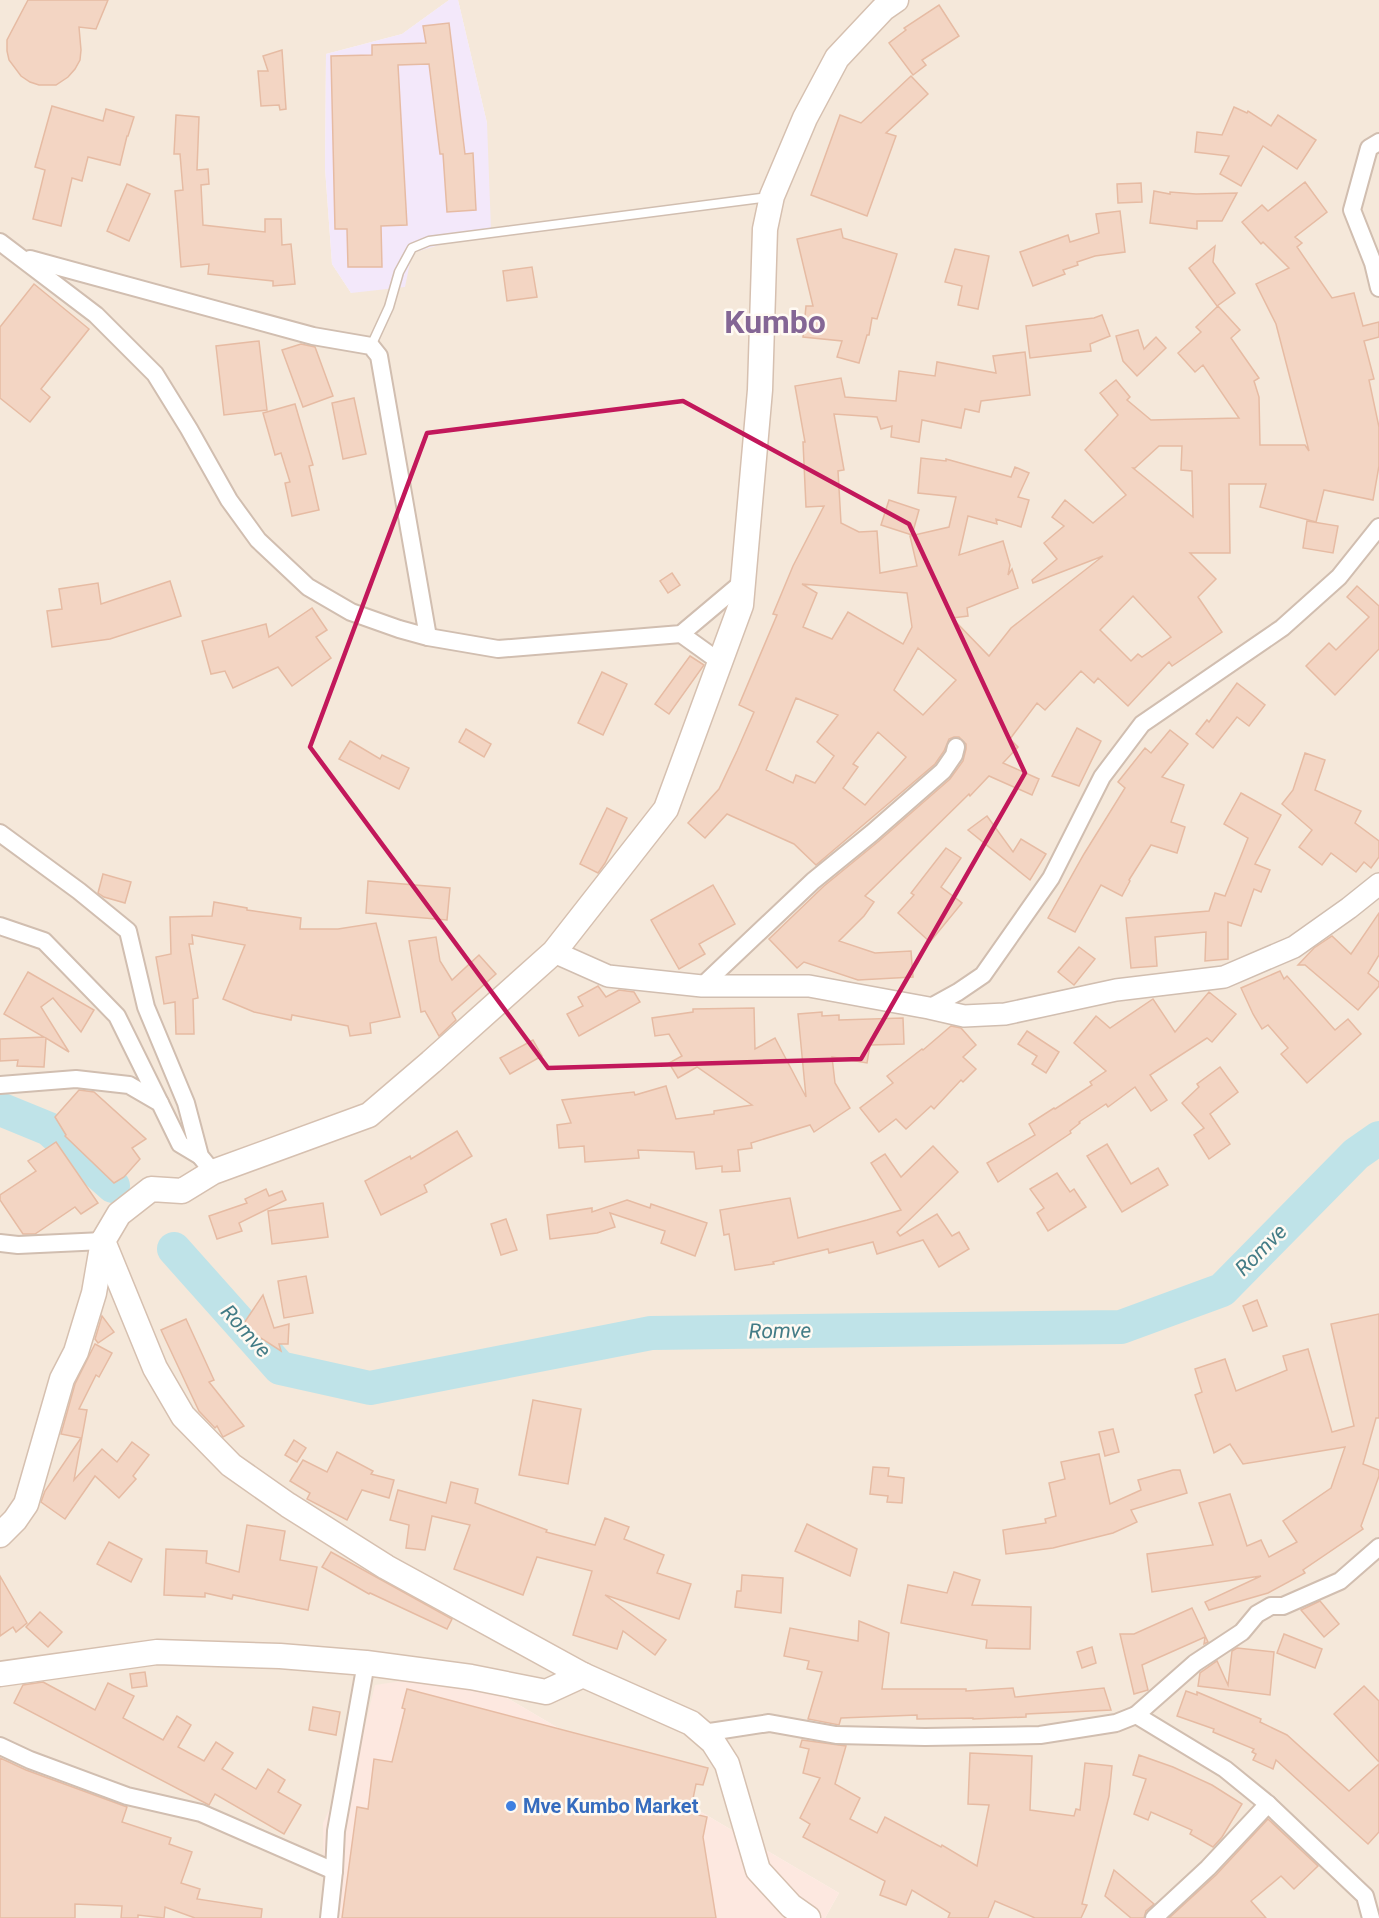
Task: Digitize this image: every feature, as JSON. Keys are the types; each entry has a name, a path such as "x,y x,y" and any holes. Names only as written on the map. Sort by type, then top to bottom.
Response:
{"main road":[{"path":"0,1535 15,1520 26,1504 62,1379 76,1352 94,1293 104,1241 119,1214 151,1189 182,1191 206,1164 369,1115 554,952 666,808 741,605 760,390 765,229 772,196 805,118 837,58 883,9 896,0"},
{"path":"104,1241 154,1368 183,1416 231,1465 288,1505 386,1567 583,1675 691,1723 713,1742 727,1764 758,1870 791,1906 808,1918"},
{"path":"0,1674 157,1652 280,1656 366,1663 471,1677 546,1692 583,1675"}],"street":[{"path":"1379,142 1370,148 1352,210 1373,263 1379,288"},
{"path":"0,242 96,315 155,374 229,500 258,540 308,587 351,612 428,637 498,649 681,634 744,581"},
{"path":"22,257 313,336 371,346 379,356 428,637"},
{"path":"928,1008 983,975 1052,878 1102,777 1142,724 1282,628 1339,577 1379,527"},
{"path":"681,634 720,662"},
{"path":"702,986 813,881 943,771 954,755 956,747"},
{"path":"0,833 79,891 128,931 146,1006 186,1102 206,1164"},
{"path":"554,952 608,976 702,986 808,986 964,1016 1005,1014 1116,990 1224,977 1294,947 1379,884"},
{"path":"0,927 44,941 117,1016 180,1144 206,1164"},
{"path":"0,1085 76,1079 129,1085 160,1103"},
{"path":"0,1244 104,1241"},
{"path":"703,1733 769,1723 836,1735 925,1737 1040,1735 1116,1723 1136,1715 1195,1663 1242,1632 1257,1614 1271,1606 1283,1606 1340,1581 1379,1547"},
{"path":"329,1918 336,1831 366,1663"},
{"path":"1136,1715 1225,1769 1268,1804 1365,1896 1371,1918"},
{"path":"0,1746 30,1760 127,1796 201,1813 334,1871"},
{"path":"1154,1918 1208,1868 1268,1804"}],"lane":[{"path":"371,346 389,307 399,272 412,248 429,241 772,196"}],"highlighted area":[{"path":"683,401 909,524 1025,773 861,1059 548,1068 310,747 427,433"}],"shaded area":[{"path":"0,0 449,0 402,34 326,54 325,168 332,264 351,293 412,253 487,123 458,0 1379,0 1379,1918 825,1918 839,1893 463,1672 325,1918 0,1918"},
{"path":"449,0 458,0 487,123 491,230 412,253 405,287 351,293 332,264 325,168 326,54 402,34"},
{"name":"Mve Kumbo Market","path":"463,1672 839,1893 825,1918 325,1918 323,1823 359,1750 375,1685"}],"building":[{"path":"28,0 108,0 96,29 79,27 80,60 68,77 56,85 39,85 30,82 21,76 9,60 7,40"},
{"path":"939,5 959,36 922,60 926,65 913,75 889,43 906,30 904,28"},
{"path":"449,23 465,154 473,153 476,210 447,212 443,154 440,154 429,64 398,65 407,225 381,226 382,267 348,267 347,229 335,229 331,56 372,55 372,45 426,43 423,26"},
{"path":"282,50 286,109 280,110 279,105 261,106 258,71 268,71 263,56"},
{"path":"911,76 928,94 886,133 896,136 867,216 811,195 840,115 861,123"},
{"path":"52,106 103,121 106,109 134,117 120,165 88,157 82,181 72,178 61,226 33,219 45,170 35,167"},
{"path":"1234,107 1247,113 1248,111 1271,126 1278,115 1316,140 1297,169 1263,146 1241,186 1220,174 1229,156 1195,152 1197,132 1222,135"},
{"path":"176,115 199,117 197,170 208,169 209,184 201,185 203,225 265,232 265,219 281,219 282,245 291,244 295,284 273,286 273,281 208,274 209,264 181,267 175,191 183,190 180,154 174,154"},
{"path":"1305,182 1327,212 1295,237 1302,243 1297,247 1332,298 1354,293 1363,326 1379,322 1379,337 1364,341 1374,379 1369,380 1379,427 1379,466 1373,500 1324,490 1316,522 1260,507 1266,484 1229,484 1230,553 1190,553 1216,579 1198,597 1222,632 1172,666 1169,662 1128,706 1098,678 1094,683 1081,671 1045,710 1037,703 1010,739 1018,747 1003,763 1039,779 1032,795 989,776 865,896 874,902 864,916 839,941 875,953 911,951 913,977 858,980 804,962 797,968 769,939 824,886 950,779 963,761 966,744 959,737 949,739 935,764 816,865 794,844 727,814 705,838 688,823 719,789 754,712 739,705 777,615 773,614 793,566 824,506 806,507 803,442 805,442 795,386 841,378 845,397 896,401 899,371 935,376 937,362 996,373 993,356 1025,352 1030,395 981,401 979,412 965,409 961,428 922,420 919,442 891,437 892,426 881,429 877,417 834,414 844,470 838,471 841,523 859,532 877,531 880,573 917,566 910,536 949,527 956,497 918,493 921,458 946,461 946,459 1011,477 1015,467 1029,473 1018,497 1029,500 1021,527 996,519 997,524 968,516 959,555 1003,541 1010,565 1008,575 1012,569 1018,588 967,608 968,616 952,618 989,656 1011,628 1103,556 1033,583 1032,580 1057,559 1044,543 1064,526 1052,517 1065,500 1093,523 1126,495 1085,450 1118,415 1100,393 1116,380 1130,397 1127,400 1151,420 1239,418 1203,365 1195,372 1178,353 1201,332 1196,327 1218,306 1240,330 1231,338 1259,378 1254,381 1259,397 1260,445 1305,445 1309,451 1276,324 1256,284 1289,268 1263,242 1261,244 1242,222 1262,205 1268,211","holes":["1159,446 1182,446 1181,470 1192,471 1193,517 1133,468","802,584 907,593 912,627 903,644 848,612 832,639 803,627 817,593","1133,596 1171,637 1142,657 1138,654 1131,661 1100,630","918,648 956,680 923,715 894,690","796,698 838,715 817,742 834,756 815,783 796,775 793,783 766,770","878,732 906,757 865,805 843,788 858,767 853,764"]},
{"path":"1141,183 1142,202 1118,203 1117,184"},
{"path":"127,184 150,194 129,241 107,231"},
{"path":"1154,191 1170,194 1170,192 1237,193 1222,221 1197,221 1197,229 1150,223"},
{"path":"1120,211 1125,252 1095,256 1077,262 1078,265 1063,270 1065,274 1033,286 1020,252 1068,235 1070,242 1099,233 1096,214"},
{"path":"841,229 843,238 897,254 877,319 872,318 869,335 867,335 859,363 837,357 842,341 803,337 806,306 813,306 797,239"},
{"path":"1215,246 1213,262 1235,293 1217,306 1189,268"},
{"path":"955,249 989,256 978,309 958,305 962,286 945,282"},
{"path":"532,267 537,297 507,301 503,271"},
{"path":"34,284 89,329 41,389 50,397 30,422 0,398 0,327"},
{"path":"1102,315 1110,336 1090,344 1091,351 1030,358 1026,326 1094,318"},
{"path":"1138,330 1144,349 1156,337 1166,348 1137,376 1123,361 1116,336"},
{"path":"259,341 267,410 224,415 216,346"},
{"path":"301,344 315,347 333,396 303,407 282,350"},
{"path":"354,398 366,454 343,459 332,403"},
{"path":"295,404 313,465 309,466 319,510 292,516 285,483 290,482 281,453 275,455 263,413"},
{"path":"889,500 919,510 912,535 881,525"},
{"path":"1307,521 1338,526 1333,553 1303,548"},
{"path":"672,573 680,585 668,593 660,581"},
{"path":"170,581 181,616 110,639 52,647 47,611 62,609 59,589 98,583 101,604"},
{"path":"1357,586 1379,606 1379,649 1335,695 1306,666 1329,643 1336,650 1369,617 1347,597"},
{"path":"312,608 327,630 316,637 331,658 292,686 278,667 233,688 225,671 211,674 202,641 266,624 269,637"},
{"path":"690,656 704,665 669,714 655,704"},
{"path":"602,672 627,684 603,735 578,723"},
{"path":"1237,683 1265,705 1249,726 1237,717 1213,748 1196,734 1207,720 1209,722"},
{"path":"1077,728 1101,741 1079,786 1052,776"},
{"path":"466,729 491,744 484,757 459,742"},
{"path":"1170,730 1188,744 1162,777 1184,785 1171,822 1185,827 1177,853 1151,845 1129,880 1122,896 1101,885 1075,932 1048,918 1125,788 1118,782 1145,748 1151,753"},
{"path":"350,741 380,759 382,755 409,768 399,789 339,759"},
{"path":"1305,753 1325,760 1315,790 1361,811 1355,823 1379,841 1379,857 1371,868 1364,862 1356,872 1331,853 1322,865 1299,847 1312,830 1282,804 1293,790"},
{"path":"1241,793 1281,815 1255,864 1270,870 1261,892 1254,889 1241,926 1228,922 1228,959 1205,961 1206,932 1155,937 1157,966 1131,968 1126,918 1209,911 1215,893 1225,896 1248,838 1224,824"},
{"path":"607,808 627,818 598,873 580,864"},
{"path":"987,816 1013,852 1021,839 1046,854 1030,880 968,830"},
{"path":"946,848 961,858 941,887 962,903 930,942 898,913 914,895 911,893"},
{"path":"103,874 131,882 125,903 98,893"},
{"path":"368,881 450,888 447,920 366,913"},
{"path":"713,885 735,924 699,944 705,954 679,969 651,920"},
{"path":"214,902 247,908 247,910 301,918 300,929 338,929 376,923 400,1017 370,1023 371,1033 350,1036 348,1026 292,1015 291,1020 254,1012 223,999 245,945 192,935 193,944 189,944 198,998 193,999 194,1034 176,1034 175,1002 164,1004 156,957 171,954 170,917 212,916"},
{"path":"1379,913 1379,955 1368,973 1379,982 1379,986 1358,1010 1305,965 1298,965 1314,948 1332,936 1351,954"},
{"path":"436,937 440,961 452,980 479,955 496,974 452,1013 456,1020 439,1036 425,1011 421,1012 409,941"},
{"path":"1079,947 1095,959 1074,985 1058,972"},
{"path":"1280,971 1284,979 1287,976 1335,1030 1348,1019 1361,1034 1307,1083 1281,1054 1288,1048 1268,1025 1262,1029 1241,988"},
{"path":"28,972 94,1010 81,1032 53,998 41,1007 69,1052 46,1038 44,1067 17,1066 18,1060 0,1061 0,1039 44,1037 4,1014"},
{"path":"598,986 606,997 619,990 634,992 640,1002 579,1036 567,1014 583,1006 578,997"},
{"path":"1209,992 1236,1014 1212,1042 1207,1038 1150,1075 1167,1100 1151,1111 1135,1087 1108,1107 1106,1104 1079,1122 1070,1131 1071,1133 998,1182 987,1163 1035,1135 1029,1124 1092,1085 1090,1082 1106,1071 1074,1043 1096,1016 1110,1028 1153,999 1175,1032"},
{"path":"754,1008 755,1049 775,1038 806,1097 798,1014 822,1012 822,1016 839,1015 839,1020 903,1018 904,1044 870,1045 867,1063 832,1057 835,1083 850,1108 814,1132 810,1125 751,1143 752,1148 738,1150 740,1171 722,1172 722,1166 696,1169 694,1152 638,1150 639,1158 585,1162 584,1146 559,1148 557,1125 571,1123 562,1100 634,1092 635,1095 666,1086 676,1119 714,1114 714,1111 752,1105 697,1067 678,1078 669,1063 682,1056 669,1034 655,1036 652,1018 693,1012 693,1009"},
{"path":"951,1026 961,1028 976,1045 963,1057 976,1069 963,1082 961,1080 934,1109 931,1106 906,1129 896,1119 879,1132 860,1108 893,1083 887,1076"},
{"path":"1027,1031 1059,1052 1046,1073 1032,1064 1037,1056 1018,1044"},
{"path":"533,1040 542,1056 510,1074 500,1058"},
{"path":"1220,1067 1238,1092 1210,1114 1230,1144 1209,1159 1194,1135 1204,1128 1182,1103 1199,1087 1197,1084"},
{"path":"79,1090 94,1092 146,1139 132,1148 140,1159 124,1177 114,1183 65,1136 55,1117"},
{"path":"457,1131 472,1156 424,1185 427,1192 381,1215 365,1181 410,1156 411,1159"},
{"path":"56,1142 98,1203 81,1214 75,1207 35,1234 23,1234 0,1200 0,1195 36,1171 28,1161"},
{"path":"1107,1144 1131,1184 1158,1168 1168,1185 1122,1212 1087,1156"},
{"path":"933,1146 958,1172 897,1232 900,1236 937,1214 952,1236 959,1232 969,1249 939,1267 923,1240 877,1254 873,1242 829,1253 828,1249 773,1262 774,1264 735,1270 729,1234 724,1235 720,1210 790,1198 798,1238 901,1210 871,1163 885,1154 901,1177"},
{"path":"1057,1173 1070,1192 1074,1189 1086,1207 1048,1231 1037,1213 1044,1208 1030,1189"},
{"path":"266,1189 269,1196 282,1191 286,1200 239,1223 242,1231 217,1239 209,1216 247,1203 245,1199"},
{"path":"627,1200 650,1208 651,1204 707,1223 695,1256 661,1243 665,1231 610,1213 615,1227 597,1233 550,1239 547,1215 592,1208 592,1212"},
{"path":"323,1203 328,1237 272,1244 268,1211"},
{"path":"506,1219 517,1250 501,1255 491,1224"},
{"path":"306,1276 313,1313 284,1318 278,1281"},
{"path":"263,1295 274,1328 289,1324 288,1344 279,1344 281,1351 242,1326"},
{"path":"1257,1300 1267,1326 1253,1331 1243,1306"},
{"path":"1379,1314 1379,1418 1376,1418 1363,1464 1379,1470 1379,1476 1361,1526 1363,1529 1303,1570 1305,1573 1268,1593 1209,1610 1205,1602 1261,1576 1152,1592 1147,1554 1213,1545 1199,1503 1230,1494 1247,1546 1261,1540 1269,1557 1297,1542 1283,1521 1331,1488 1345,1447 1243,1464 1230,1444 1214,1453 1195,1395 1202,1392 1195,1369 1225,1359 1236,1391 1287,1370 1283,1356 1308,1349 1332,1432 1354,1426 1331,1324"},
{"path":"102,1316 114,1332 98,1343 95,1339"},
{"path":"186,1319 214,1380 209,1382 244,1426 223,1437 217,1426 215,1428 199,1411 161,1330"},
{"path":"95,1344 112,1353 99,1377 96,1375 79,1409 87,1410 74,1480 102,1449 117,1462 132,1442 149,1455 133,1476 136,1479 119,1498 95,1476 65,1519 41,1502 45,1491 81,1438 61,1434 75,1384"},
{"path":"533,1400 581,1409 568,1484 519,1475"},
{"path":"1113,1429 1119,1452 1105,1456 1099,1432"},
{"path":"294,1440 306,1448 297,1462 285,1455"},
{"path":"337,1452 373,1471 371,1474 394,1480 389,1498 362,1490 347,1520 307,1499 310,1493 290,1481 303,1460 327,1472"},
{"path":"1099,1454 1110,1504 1141,1490 1138,1480 1173,1470 1180,1470 1187,1493 1131,1510 1137,1522 1113,1533 1053,1548 1006,1554 1003,1530 1046,1523 1045,1519 1056,1516 1049,1483 1065,1479 1061,1462"},
{"path":"873,1467 889,1468 888,1476 904,1478 902,1503 887,1502 888,1496 870,1494"},
{"path":"451,1482 478,1489 475,1503 547,1530 546,1532 595,1545 605,1518 629,1527 624,1539 664,1555 657,1573 691,1584 679,1619 605,1595 666,1640 655,1655 623,1631 617,1649 573,1635 592,1571 537,1557 523,1595 454,1569 470,1525 432,1516 425,1550 406,1548 409,1525 390,1520 398,1490 446,1503"},
{"path":"807,1524 857,1549 850,1576 795,1551"},
{"path":"247,1525 285,1531 280,1560 317,1567 308,1610 233,1595 232,1599 205,1593 205,1597 164,1595 166,1549 207,1551 206,1563 239,1572"},
{"path":"109,1542 142,1559 131,1582 97,1564"},
{"path":"331,1552 452,1619 447,1629 369,1594 322,1567"},
{"path":"954,1572 980,1580 972,1605 1031,1607 1030,1649 986,1648 987,1640 901,1623 908,1585 947,1593"},
{"path":"742,1575 783,1578 781,1613 735,1607 737,1591 741,1591"},
{"path":"0,1576 27,1623 16,1632 13,1627 0,1636"},
{"path":"1320,1601 1339,1624 1324,1637 1301,1610"},
{"path":"1192,1608 1208,1642 1204,1644 1205,1637 1142,1665 1148,1690 1134,1694 1120,1634 1134,1634"},
{"path":"40,1612 62,1632 48,1647 26,1627"},
{"path":"859,1621 889,1633 882,1689 966,1689 966,1691 1013,1688 1015,1697 1104,1688 1111,1710 973,1719 917,1719 917,1715 841,1718 839,1725 808,1719 822,1672 807,1669 809,1661 784,1656 790,1628 858,1641"},
{"path":"1284,1634 1322,1649 1315,1668 1277,1653"},
{"path":"1092,1647 1096,1663 1082,1668 1077,1652"},
{"path":"1237,1648 1274,1652 1270,1695 1198,1686 1200,1673 1217,1661 1228,1685 1232,1651"},
{"path":"145,1672 147,1686 132,1688 130,1674"},
{"path":"43,1682 95,1710 108,1683 134,1696 123,1718 163,1740 177,1716 191,1725 178,1747 204,1761 216,1742 233,1753 222,1769 256,1789 268,1769 285,1780 278,1792 301,1805 284,1834 215,1794 209,1805 14,1703 23,1685"},
{"path":"1364,1686 1379,1701 1379,1762 1334,1714"},
{"name":"Mve Kumbo Market","path":"407,1689 708,1768 703,1785 696,1784 690,1813 707,1817 703,1837 716,1918 342,1918 357,1807 368,1809 374,1759 392,1762 405,1709 402,1708"},
{"path":"1186,1691 1197,1695 1197,1692 1261,1719 1260,1722 1287,1735 1349,1791 1379,1764 1379,1832 1368,1844 1276,1760 1273,1769 1253,1760 1256,1754 1252,1752 1254,1749 1213,1732 1214,1729 1177,1716"},
{"path":"313,1707 340,1712 336,1735 309,1730"},
{"path":"802,1740 846,1746 835,1784 860,1798 850,1819 877,1833 885,1817 941,1847 942,1845 977,1866 989,1805 968,1804 970,1753 1032,1756 1030,1810 1074,1816 1076,1809 1080,1810 1085,1763 1112,1766 1109,1796 1082,1904 1087,1905 1081,1918 1035,1918 995,1901 988,1918 948,1918 950,1913 912,1890 906,1905 880,1895 885,1881 803,1837 810,1824 800,1818 820,1778 803,1773 809,1749 800,1747"},
{"path":"1139,1755 1173,1767 1212,1785 1242,1804 1222,1837 1213,1847 1190,1834 1192,1830 1151,1812 1148,1820 1134,1814 1146,1779 1133,1775"},
{"path":"0,1758 26,1770 127,1807 122,1822 171,1838 169,1844 192,1852 181,1883 200,1889 197,1899 262,1909 261,1918 195,1918 165,1907 164,1918 138,1915 138,1918 121,1918 122,1906 75,1904 75,1918 0,1918"},
{"path":"1268,1819 1318,1866 1294,1889 1281,1876 1251,1901 1266,1918 1169,1918 1216,1875"},
{"path":"1114,1870 1154,1904 1146,1911 1144,1918 1131,1918 1105,1896"}],"waterway":[{"name":"Romve","path":"0,1109 49,1129 113,1186"},
{"name":"Romve","path":"174,1249 280,1368 370,1388 651,1333 1121,1327 1222,1290 1356,1154 1379,1138"}],"place":[{"name":"Mve Kumbo Market","path":"511,1806"}],"district":[{"name":"Kumbo","path":"775,322"}]}
